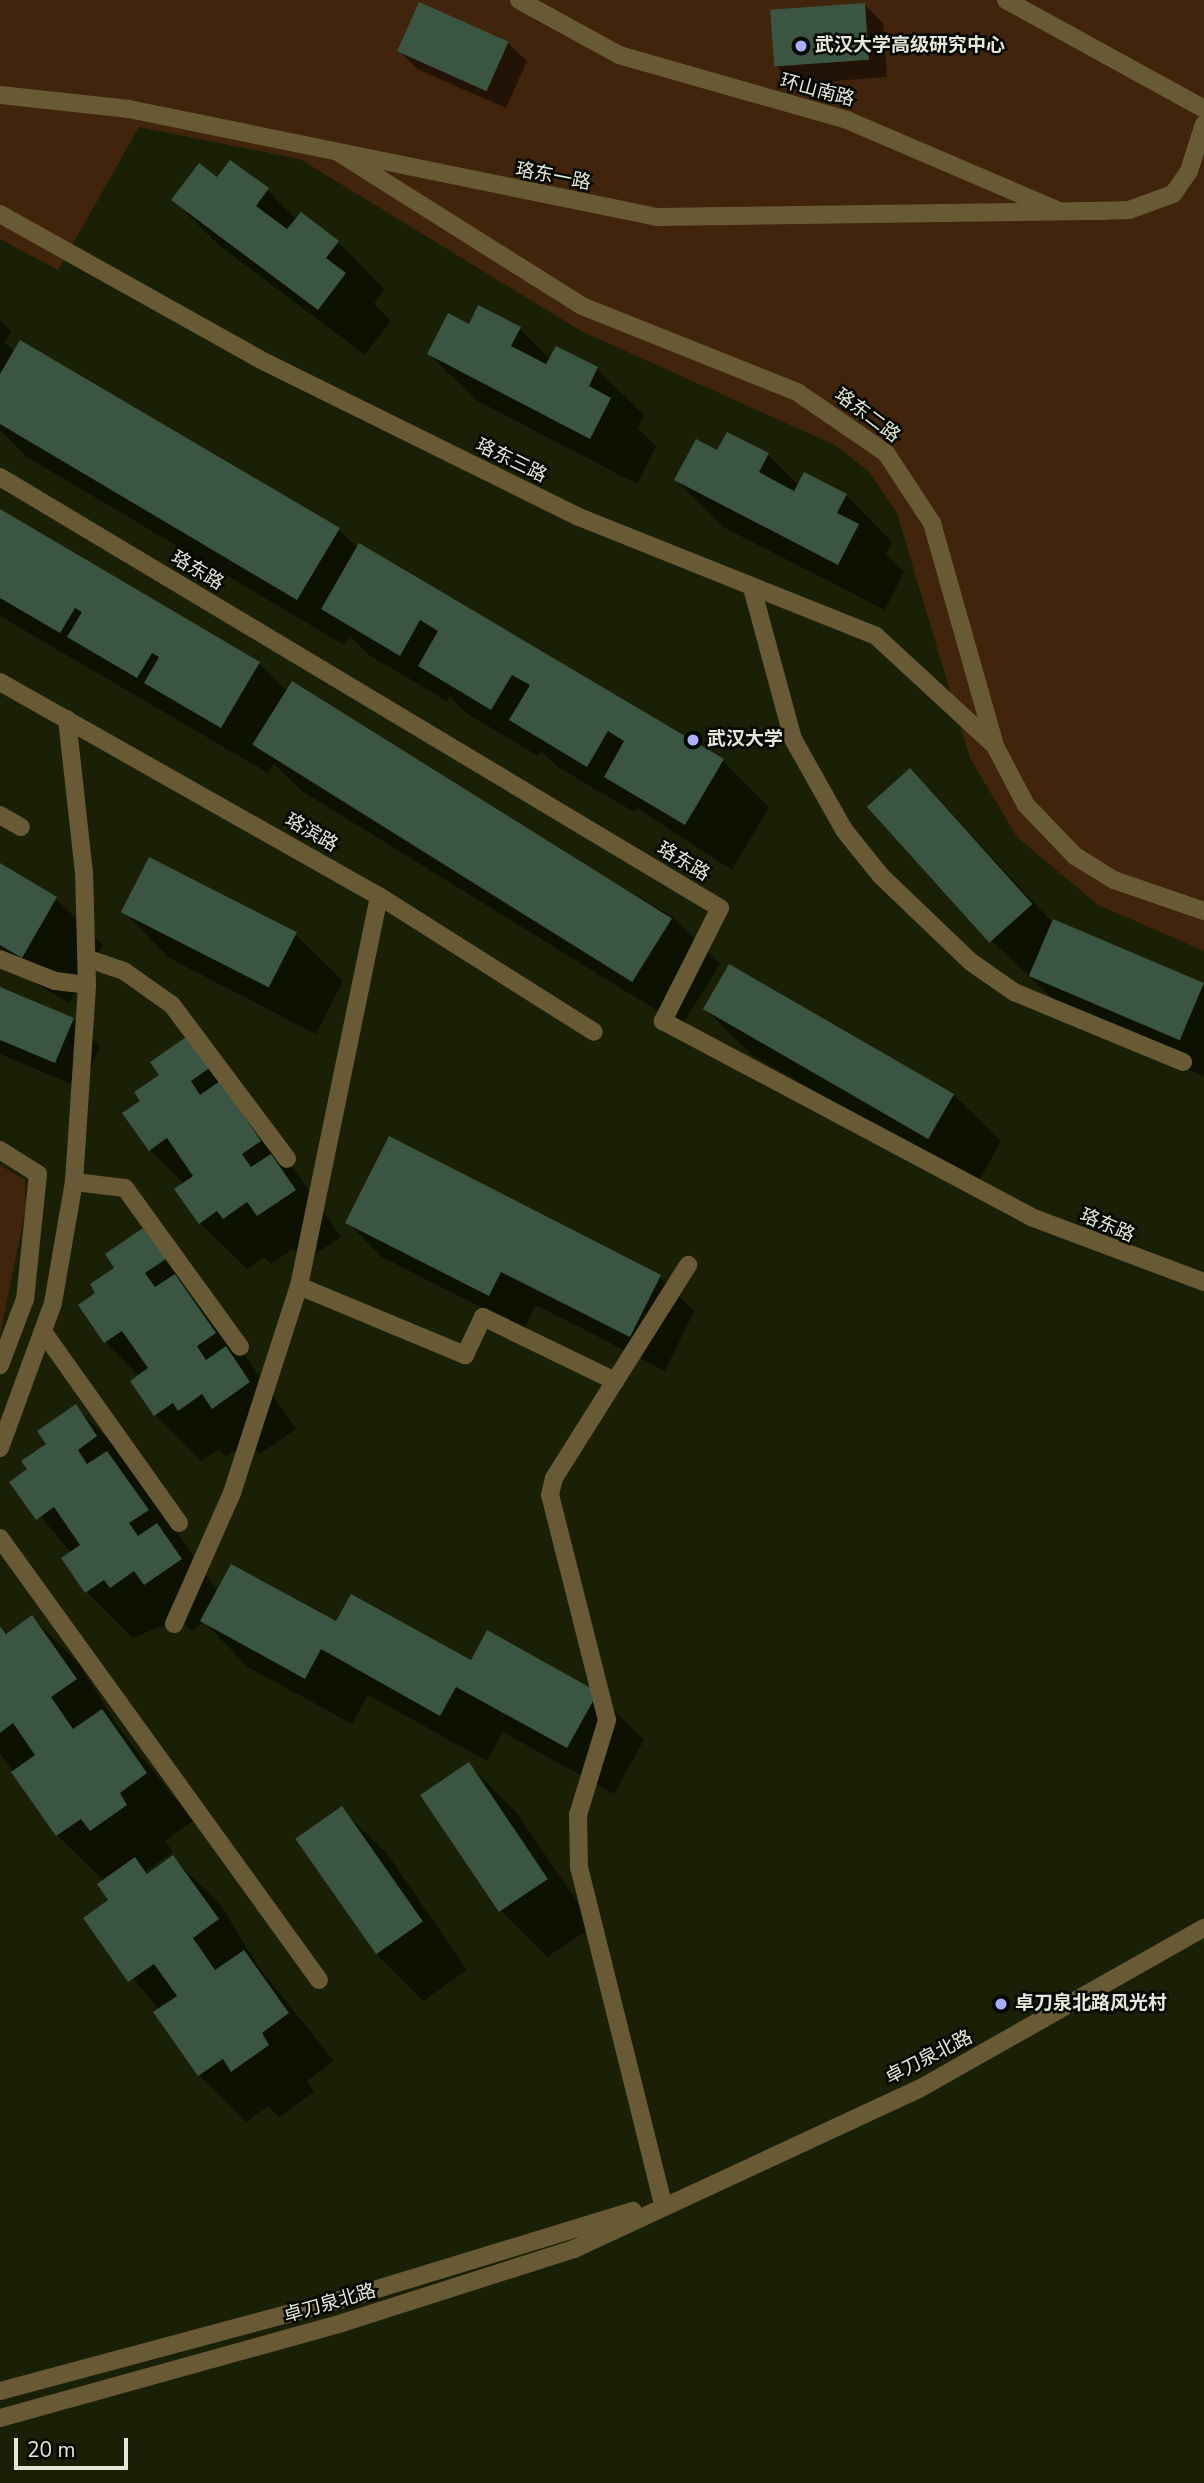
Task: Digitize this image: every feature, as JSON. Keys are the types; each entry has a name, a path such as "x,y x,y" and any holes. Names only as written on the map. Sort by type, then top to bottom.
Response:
{"street":[{"name":"环山南路","path":"519,0 619,55 847,120 1062,212"},
{"path":"1006,0 1204,109"},
{"name":"珞东一路","path":"0,95 129,109 657,217 1107,211 1151,205 1173,194 1189,171 1204,124"},
{"name":"珞东二路","path":"339,153 582,306 797,392 886,453 932,523 995,746 1026,805 1075,856 1114,880 1204,911"},
{"name":"珞东三路","path":"0,214 412,436 579,517 876,636 995,746"},
{"name":"珞东路","path":"0,477 720,908 663,1021 1031,1217 1204,1282"},
{"path":"752,588 793,739 844,830 881,876 971,962 1014,992 1183,1062"},
{"name":"珞滨路","path":"0,682 379,896 594,1032"},
{"path":"0,1448 44,1333 66,1246 74,1182 87,985 67,719"},
{"path":"0,815 21,827"},
{"path":"174,1623 232,1493 299,1286 379,896"},
{"path":"86,958 124,971 172,1005 287,1159"},
{"path":"0,959 55,981 87,985"},
{"path":"0,1150 38,1174 25,1299 0,1365"},
{"path":"74,1182 125,1188 240,1347"},
{"path":"663,2204 575,1841 607,1720 550,1495 554,1478 688,1265"},
{"path":"299,1286 465,1355 483,1317 615,1381"},
{"path":"44,1333 179,1523"},
{"path":"0,1538 319,1980"},
{"name":"卓刀泉北路","path":"0,2418 494,2277 574,2249 663,2204 919,2089 1204,1928"},
{"name":"卓刀泉北路","path":"0,2391 663,2204"}],"shaded area":[{"path":"0,0 1204,0 1204,951 1098,905 1017,837 970,758 897,513 869,472 835,445 581,331 300,159 139,127 58,270 0,239"},
{"path":"0,1165 25,1180 26,1207 0,1335"}],"building":[{"path":"419,2 509,42 487,91 397,51"},
{"path":"865,3 869,60 774,66 770,10"},
{"path":"230,160 269,188 256,206 287,229 301,212 339,241 326,258 346,273 318,310 171,200 199,163 217,177"},
{"path":"478,305 521,327 511,346 546,364 556,346 598,367 589,386 611,398 590,439 427,354 448,313 469,324"},
{"path":"20,340 340,528 297,600 0,424 0,374"},
{"path":"727,432 769,453 759,472 794,491 804,472 847,494 837,513 859,524 838,565 674,480 696,439 717,450"},
{"path":"0,509 260,662 221,728 144,683 159,657 152,653 137,678 67,637 82,612 75,608 60,633 0,598"},
{"path":"359,543 724,759 685,825 604,777 624,741 608,731 587,767 509,720 530,685 512,675 491,710 418,666 438,631 420,620 400,656 321,609"},
{"path":"292,681 672,918 632,982 252,745"},
{"path":"910,768 1032,904 989,943 867,807"},
{"path":"149,857 297,932 269,988 121,912"},
{"path":"0,863 57,897 22,958 0,945"},
{"path":"1053,919 1204,983 1180,1040 1029,976"},
{"path":"729,964 954,1094 928,1139 703,1009"},
{"path":"0,987 74,1018 55,1063 0,1040"},
{"path":"189,1035 211,1067 191,1081 200,1095 220,1081 261,1141 242,1154 251,1167 271,1154 296,1190 257,1216 247,1202 223,1219 217,1211 199,1224 174,1189 193,1176 167,1138 149,1151 122,1113 140,1101 134,1092 159,1075 150,1062"},
{"path":"389,1136 661,1275 630,1337 501,1272 489,1296 345,1223"},
{"path":"143,1228 166,1259 145,1273 155,1287 175,1274 216,1333 197,1346 206,1360 226,1346 250,1382 212,1409 202,1394 178,1411 173,1403 154,1416 130,1381 148,1368 122,1331 104,1343 78,1305 95,1293 90,1284 114,1268 105,1254"},
{"path":"76,1404 97,1436 78,1450 87,1464 107,1451 149,1510 129,1523 138,1536 157,1523 182,1559 144,1585 134,1571 110,1588 104,1580 85,1593 61,1558 80,1545 54,1507 36,1520 9,1482 27,1469 21,1461 46,1444 37,1431"},
{"path":"231,1564 336,1621 351,1594 471,1660 487,1630 598,1692 567,1748 456,1687 440,1716 321,1649 305,1679 200,1621"},
{"path":"32,1615 77,1679 51,1697 73,1729 102,1709 147,1773 120,1793 127,1805 90,1831 81,1819 56,1836 11,1772 35,1755 13,1723 0,1733 0,1626 6,1634"},
{"path":"469,1762 548,1879 499,1912 420,1795"},
{"path":"342,1806 423,1922 376,1954 295,1839"},
{"path":"173,1855 219,1919 193,1938 215,1970 244,1950 289,2013 262,2033 269,2045 231,2072 223,2059 198,2076 153,2012 177,1996 154,1964 128,1982 83,1918 108,1900 97,1884 135,1857 147,1874"}],"place":[{"name":"武汉大学高级研究中心","path":"801,46"},
{"name":"武汉大学","path":"693,740"},
{"name":"卓刀泉北路风光村","path":"1001,2004"}]}
